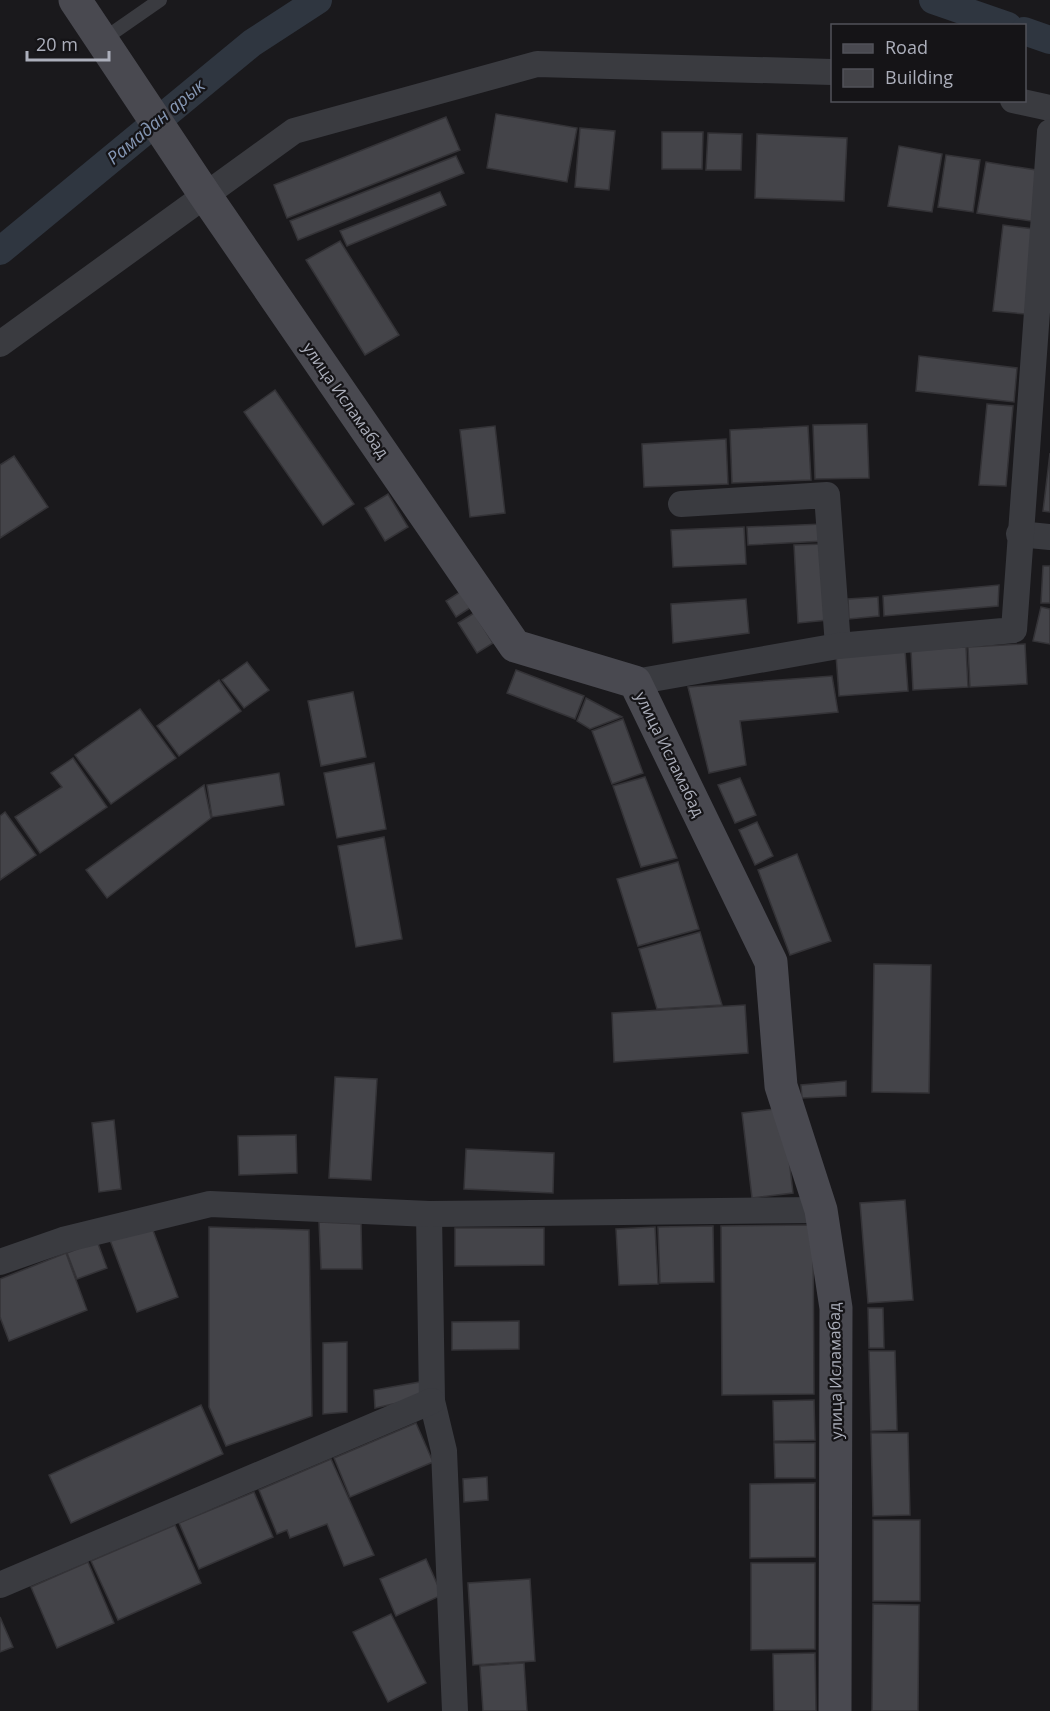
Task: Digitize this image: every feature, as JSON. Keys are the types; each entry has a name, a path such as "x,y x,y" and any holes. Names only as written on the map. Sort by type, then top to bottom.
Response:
{"street":[{"name":"улица Исламабад","path":"75,0 515,646 635,682 771,962 781,1086 821,1210 836,1308 835,1711"},
{"path":"0,344 199,185 294,131 537,64 831,72"},
{"path":"1022,102 1050,108"},
{"path":"635,682 838,646 1014,630 1019,534 1050,132"},
{"path":"681,504 827,495 838,646"},
{"path":"1019,534 1050,537"},
{"path":"0,1262 63,1240 210,1204 429,1214 821,1210"},
{"path":"429,1214 432,1401 444,1451 455,1711"},
{"path":"0,1585 432,1401"}],"lane":[{"path":"101,41 160,0"}],"building":[{"path":"496,114 577,128 567,182 487,168"},
{"path":"446,117 460,150 287,218 274,185"},
{"path":"580,128 615,131 609,190 575,187"},
{"path":"662,132 703,132 702,169 662,169"},
{"path":"708,133 742,134 741,170 706,170"},
{"path":"757,134 847,138 844,201 755,198"},
{"path":"899,146 942,154 932,212 888,206"},
{"path":"946,155 980,160 973,212 938,207"},
{"path":"456,156 464,173 298,240 290,221"},
{"path":"986,162 1042,171 1037,222 977,213"},
{"path":"440,192 446,205 347,246 340,231"},
{"path":"1003,225 1034,229 1025,314 993,311"},
{"path":"340,241 399,335 365,355 306,260"},
{"path":"919,356 1017,368 1014,402 916,391"},
{"path":"275,390 354,504 323,525 244,412"},
{"path":"987,404 1013,406 1006,486 979,485"},
{"path":"867,424 869,478 815,479 813,425"},
{"path":"495,426 505,513 470,517 460,430"},
{"path":"808,426 811,480 732,483 730,430"},
{"path":"726,439 728,484 644,487 642,444"},
{"path":"1050,453 1050,512 1043,511"},
{"path":"14,456 48,507 0,538 0,465"},
{"path":"388,494 408,527 385,541 365,508"},
{"path":"823,524 824,541 748,545 747,527"},
{"path":"744,527 746,564 673,567 671,530"},
{"path":"825,544 828,620 798,623 794,545"},
{"path":"1043,566 1050,566 1050,603 1041,603"},
{"path":"999,585 998,606 884,616 883,596"},
{"path":"460,592 470,608 456,617 446,601"},
{"path":"878,597 879,616 849,619 848,599"},
{"path":"746,599 749,633 673,643 671,604"},
{"path":"1041,607 1050,609 1050,644 1033,641"},
{"path":"474,613 493,643 477,653 458,623"},
{"path":"1025,644 1027,684 970,687 968,647"},
{"path":"966,647 968,687 913,690 911,650"},
{"path":"905,650 908,691 839,696 836,655"},
{"path":"247,662 269,690 244,708 222,680"},
{"path":"516,670 584,696 575,719 507,693"},
{"path":"832,676 838,712 740,721 746,765 709,773 688,687"},
{"path":"219,680 241,711 179,756 157,726"},
{"path":"353,692 366,757 321,766 308,701"},
{"path":"586,698 622,717 590,729 577,721"},
{"path":"140,709 176,758 111,804 75,755"},
{"path":"623,719 643,773 612,784 592,731"},
{"path":"73,758 107,807 40,853 15,817 62,787 51,773"},
{"path":"374,763 386,829 337,838 324,773"},
{"path":"279,773 284,805 212,817 207,785"},
{"path":"645,777 677,858 641,867 613,786"},
{"path":"740,778 756,815 735,823 718,785"},
{"path":"204,785 211,818 107,898 86,870"},
{"path":"5,812 36,855 0,880 0,816"},
{"path":"757,822 773,856 755,865 739,830"},
{"path":"384,837 402,939 356,947 338,846"},
{"path":"797,854 831,941 790,955 758,870"},
{"path":"678,862 699,929 638,946 617,879"},
{"path":"700,932 722,1005 657,1009 639,949"},
{"path":"874,964 931,965 929,1093 872,1092"},
{"path":"745,1005 748,1053 614,1062 612,1013"},
{"path":"335,1077 377,1079 371,1180 329,1178"},
{"path":"846,1081 846,1096 802,1098 801,1085"},
{"path":"783,1108 793,1193 752,1198 742,1113"},
{"path":"114,1120 121,1189 99,1192 92,1123"},
{"path":"296,1135 297,1173 239,1175 238,1136"},
{"path":"466,1149 554,1153 553,1193 464,1189"},
{"path":"905,1200 913,1300 868,1303 860,1203"},
{"path":"319,1222 361,1224 362,1269 321,1269"},
{"path":"151,1225 178,1297 137,1312 110,1240"},
{"path":"813,1225 814,1394 722,1395 721,1226"},
{"path":"713,1226 714,1282 660,1283 658,1227"},
{"path":"209,1227 309,1230 312,1416 226,1446 209,1407"},
{"path":"655,1227 658,1284 619,1285 616,1229"},
{"path":"455,1228 544,1228 544,1265 455,1266"},
{"path":"97,1241 107,1268 77,1279 67,1253"},
{"path":"66,1253 87,1310 9,1341 0,1317 0,1279"},
{"path":"868,1308 883,1308 884,1348 869,1348"},
{"path":"519,1321 519,1349 452,1350 452,1322"},
{"path":"347,1342 347,1412 323,1414 323,1343"},
{"path":"869,1351 895,1351 897,1430 871,1431"},
{"path":"420,1382 420,1398 375,1408 374,1390"},
{"path":"814,1400 815,1440 774,1441 773,1401"},
{"path":"201,1405 223,1454 71,1523 49,1475"},
{"path":"416,1423 433,1462 350,1497 334,1458"},
{"path":"871,1433 908,1433 910,1515 873,1516"},
{"path":"774,1443 815,1443 815,1478 775,1478"},
{"path":"331,1459 374,1555 344,1566 327,1524 290,1538 287,1530 277,1534 259,1490"},
{"path":"487,1477 488,1500 464,1502 463,1479"},
{"path":"815,1483 815,1557 750,1558 750,1484"},
{"path":"254,1492 273,1537 199,1569 179,1523"},
{"path":"873,1520 920,1520 920,1601 873,1601"},
{"path":"175,1525 201,1583 118,1620 91,1561"},
{"path":"426,1559 442,1595 396,1616 380,1579"},
{"path":"88,1562 114,1623 57,1648 31,1587"},
{"path":"751,1563 815,1563 815,1649 751,1650"},
{"path":"530,1579 535,1661 473,1665 468,1583"},
{"path":"873,1604 919,1605 918,1711 872,1711"},
{"path":"391,1614 426,1683 388,1702 353,1632"},
{"path":"0,1617 13,1647 0,1652"},
{"path":"815,1653 816,1711 774,1711 773,1654"},
{"path":"524,1663 527,1711 483,1711 480,1666"}],"waterway":[{"name":"Рамадан арык","path":"0,251 252,43 318,0"},
{"name":"Рамадан арык","path":"933,0 1002,24"},
{"name":"Рамадан арык","path":"1026,32 1050,40"}]}
